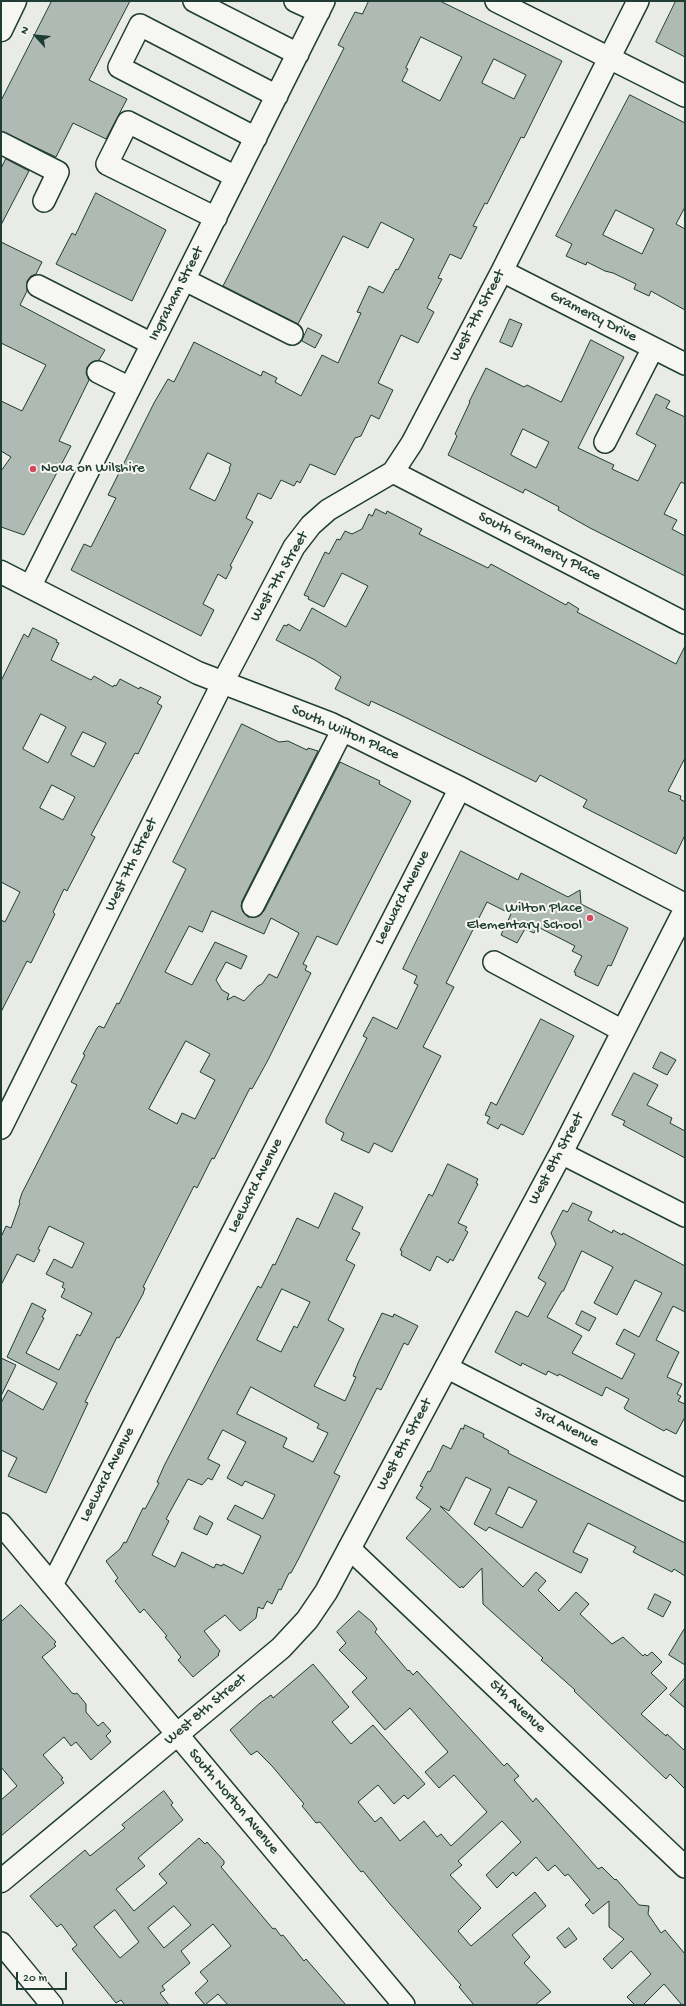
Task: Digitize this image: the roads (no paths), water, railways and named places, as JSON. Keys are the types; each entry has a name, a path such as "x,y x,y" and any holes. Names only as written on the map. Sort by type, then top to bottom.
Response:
{"main road":[{"path":"1,30 15,1"},
{"name":"South Wilton Place","path":"3,577 30,587 198,673 343,729 685,905"},
{"name":"West 8th Street","path":"1,1881 281,1648 307,1620 326,1592 561,1153 685,910"}],"street":[{"path":"194,1 298,54"},
{"path":"295,1 322,7"},
{"path":"496,1 685,96"},
{"name":"West 7th Street","path":"1,1128 223,682 294,547 310,525 328,510 393,472 412,443 502,271 638,1"},
{"name":"Ingraham Street","path":"30,587 322,7"},
{"path":"256,138 119,67 140,25 277,96"},
{"path":"216,218 107,164 128,122 236,177"},
{"path":"1,143 58,172 44,201"},
{"name":"Gramercy Drive","path":"502,271 685,364"},
{"path":"185,280 292,334"},
{"path":"38,286 152,344"},
{"path":"605,442 653,348"},
{"path":"98,372 130,388"},
{"name":"South Gramercy Place","path":"393,472 685,623"},
{"path":"253,906 343,729"},
{"name":"Leeward Avenue","path":"52,1585 460,788"},
{"path":"494,962 624,1031"},
{"path":"561,1153 685,1216"},
{"name":"3rd Avenue","path":"446,1367 685,1490"},
{"name":"South Norton Avenue","path":"1,1524 404,2005"},
{"name":"5th Avenue","path":"349,1548 685,1867"},
{"path":"1,1943 52,2005"}],"place":[{"name":"Nova on Wilshire","path":"33,469"},
{"name":"Wilton Place Elementary School","path":"590,918"}]}
